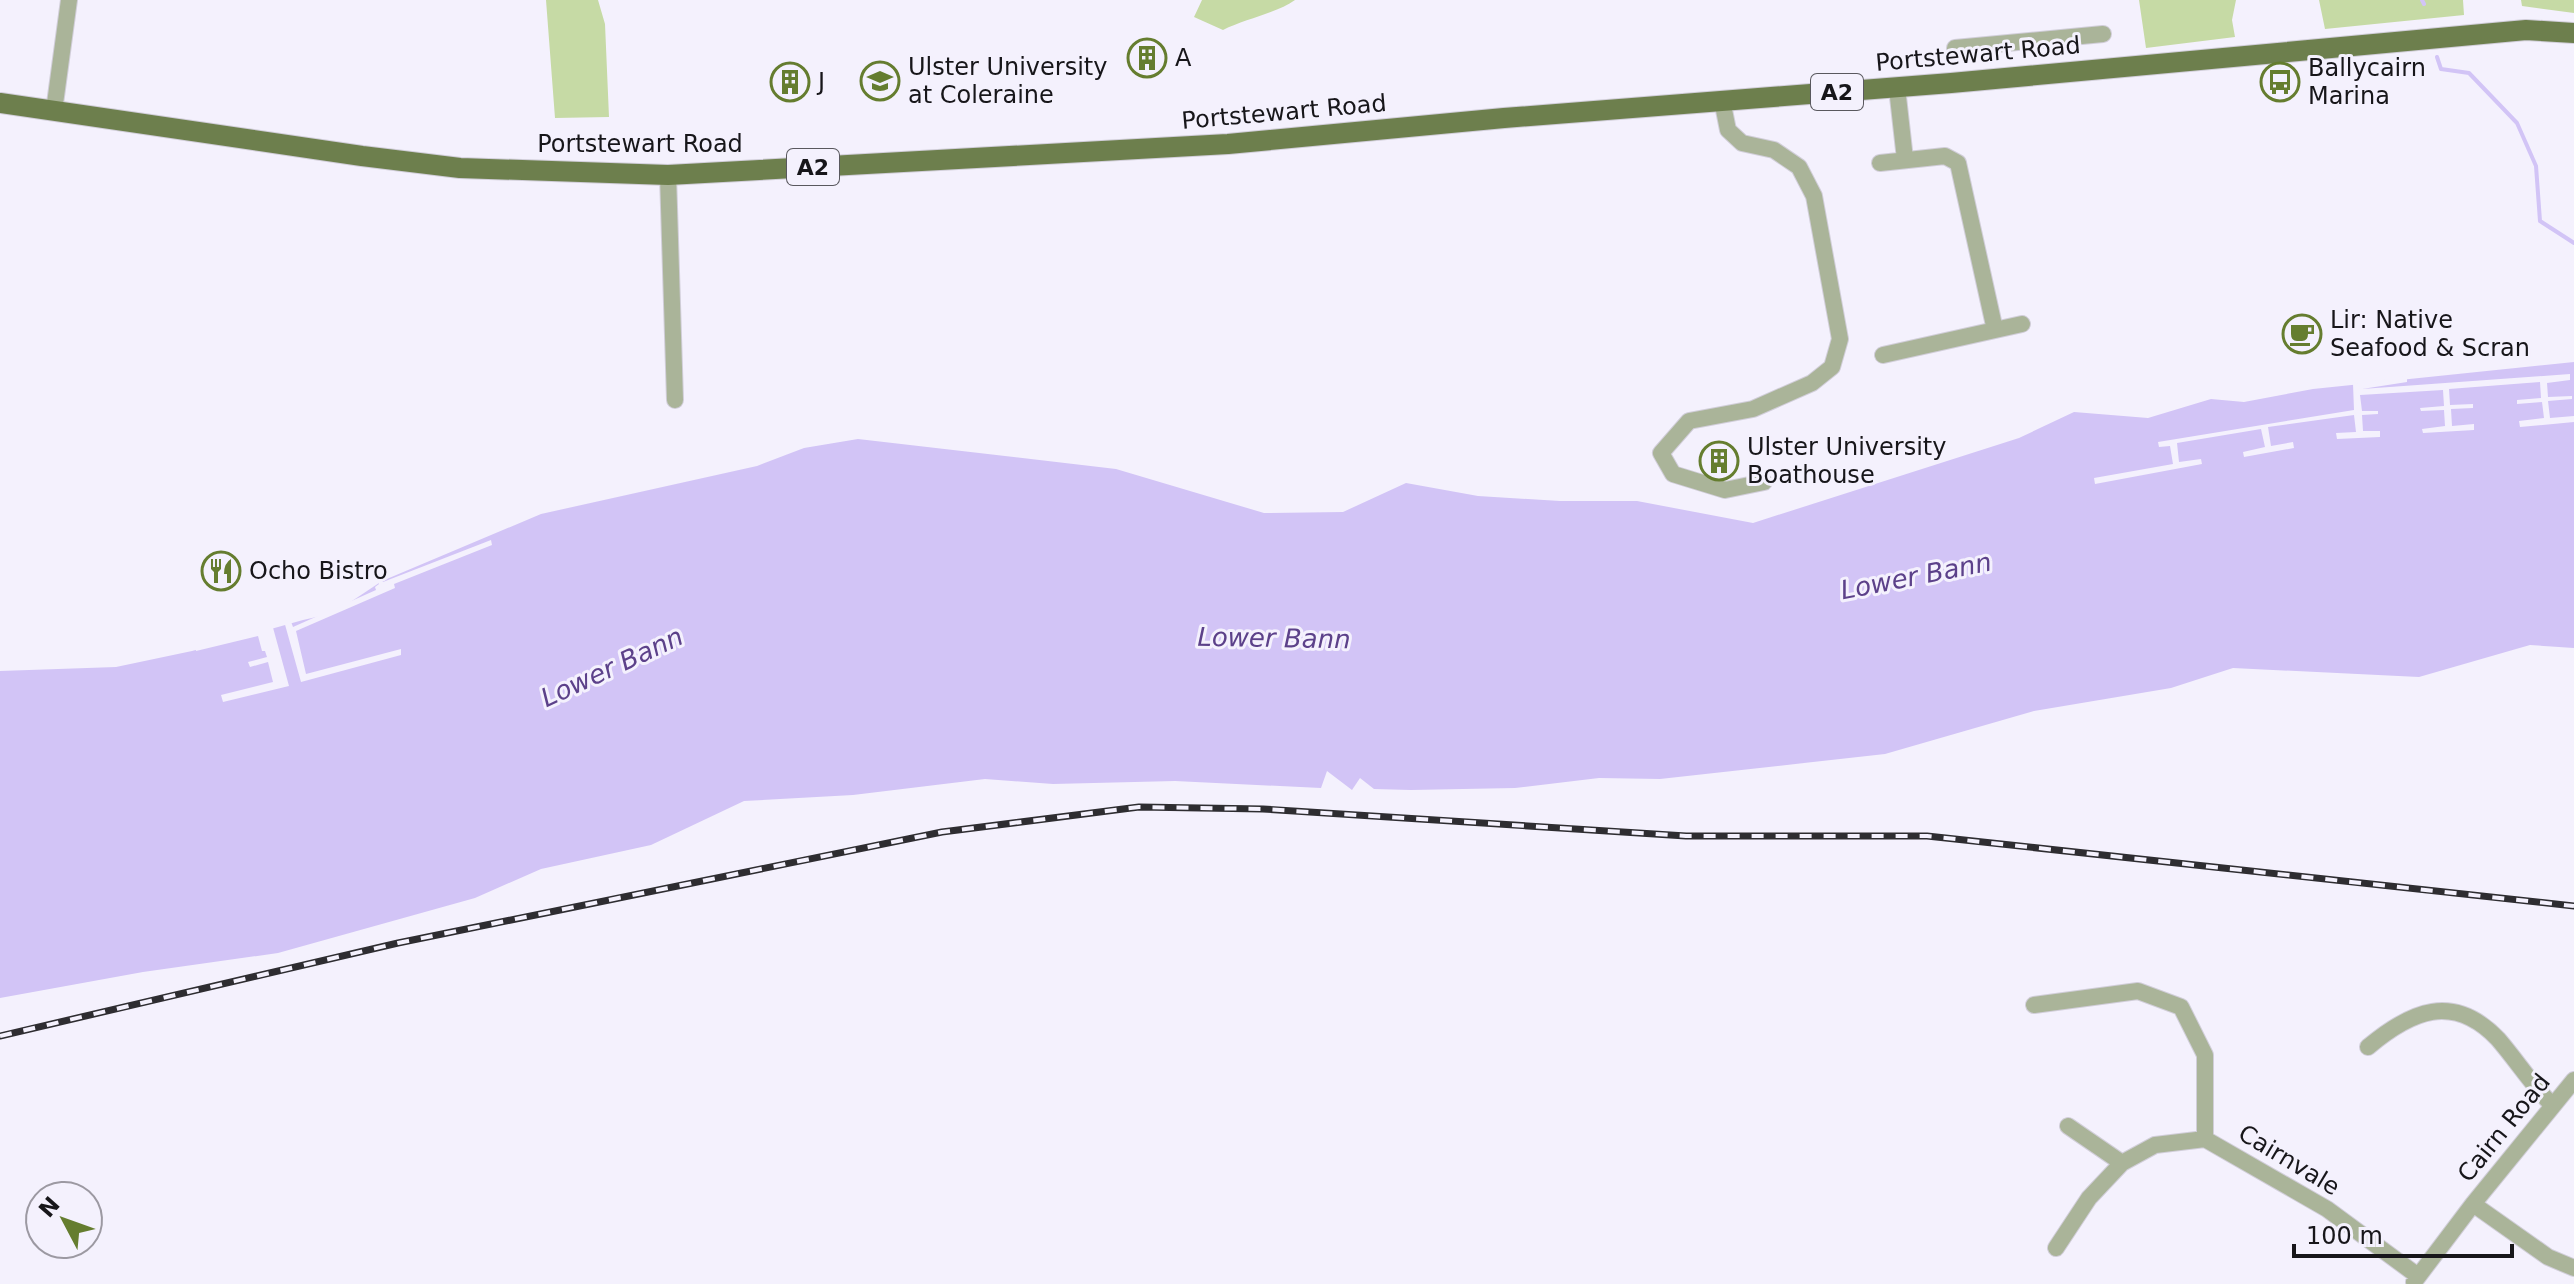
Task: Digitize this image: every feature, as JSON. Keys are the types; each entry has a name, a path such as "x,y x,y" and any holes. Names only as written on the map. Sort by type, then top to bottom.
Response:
{"main road":[{"name":"Portstewart Road","path":"0,103 460,168 668,175 1228,144 1722,100 1897,88 2513,31 2574,33"}],"street":[{"path":"54,111 69,0"},
{"name":"Portstewart Road","path":"1955,48 2103,34"},
{"path":"1897,88 1905,159"},
{"path":"1722,100 1728,130 1742,143 1774,150 1799,167 1814,196 1840,339 1832,367 1812,383 1753,409 1689,421 1661,453 1673,474 1725,490 1764,482"},
{"path":"1880,163 1945,156 1955,160 1961,168 1995,330"},
{"path":"668,175 675,400"},
{"path":"1883,355 2022,324"},
{"path":"2034,1005 2138,991 2181,1007 2205,1055 2205,1139"},
{"path":"2368,1047 2412,1016 2436,1011 2460,1014 2482,1024 2553,1106"},
{"name":"Cairn Road","path":"2416,1280 2574,1080"},
{"path":"2068,1126 2122,1163"},
{"name":"Cairnvale","path":"2056,1248 2089,1198 2122,1163 2155,1145 2205,1139 2327,1209 2416,1280"},
{"path":"2473,1204 2548,1257 2574,1268"}],"green space":[{"path":"546,0 598,0 605,24 609,117 555,118"},
{"path":"1202,0 1295,0 1223,30 1194,17"},
{"path":"2139,0 2236,0 2232,20 2235,37 2146,48"},
{"path":"2319,0 2463,0 2464,15 2325,29"},
{"path":"2521,0 2574,0 2574,13 2522,6"}],"water":[{"name":"Lower Bann","path":"2574,362 2574,648 2530,645 2419,677 2233,668 2171,688 2034,711 1885,754 1660,779 1599,778 1515,788 1411,790 1374,789 1360,778 1352,790 1327,771 1321,788 1175,781 1053,784 985,779 853,795 744,801 651,845 541,869 475,898 278,953 143,972 0,998 0,671 116,667 192,651 334,613 382,581 541,514 757,466 804,448 858,439 1116,469 1264,513 1343,512 1406,483 1478,496 1560,501 1637,501 1753,523 2019,438 2074,412 2148,418 2211,399 2244,402 2313,389"}],"pier":[{"path":"2570,374 2570,380 2547,383 2548,397 2572,396 2572,399 2548,401 2550,418 2574,416 2574,422 2520,427 2519,421 2544,418 2542,402 2517,404 2517,400 2541,398 2540,382 2449,389 2450,405 2473,404 2473,408 2451,409 2452,426 2474,424 2474,430 2423,433 2422,429 2445,426 2444,410 2421,411 2420,408 2444,406 2443,390 2360,395 2362,411 2378,411 2378,414 2362,415 2363,431 2380,431 2380,437 2337,439 2336,433 2356,432 2354,415 2268,427 2271,446 2293,442 2294,448 2244,457 2243,452 2265,447 2261,429 2177,443 2179,462 2201,459 2202,464 2095,484 2094,478 2173,464 2170,446 2159,447 2158,442 2354,410 2353,384 2407,376 2407,382 2362,389"},
{"path":"491,540 492,545 394,584 395,588 296,631 306,674 401,649 401,655 301,682 284,621 290,619 293,627 376,590 380,577 383,582"},
{"path":"272,624 289,686 223,702 221,695 273,682 268,662 250,667 248,662 267,657 258,636 196,651 195,646"}],"waterway":[{"path":"2422,0 2424,4"},
{"path":"2437,57 2441,69 2469,73 2517,123 2536,166 2540,221 2574,243"}],"railway":[{"path":"0,1036 398,943 942,832 1139,807 1263,809 1686,836 1927,836 2574,906"}],"place":[{"name":"A","path":"1147,58"},
{"name":"Ulster University at Coleraine","path":"880,81"},
{"name":"J","path":"790,82"},
{"name":"Ballycairn Marina","path":"2280,82"},
{"name":"Lir: Native Seafood & Scran","path":"2302,334"},
{"name":"Ulster University Boathouse","path":"1719,461"},
{"name":"Ocho Bistro","path":"221,571"}]}
